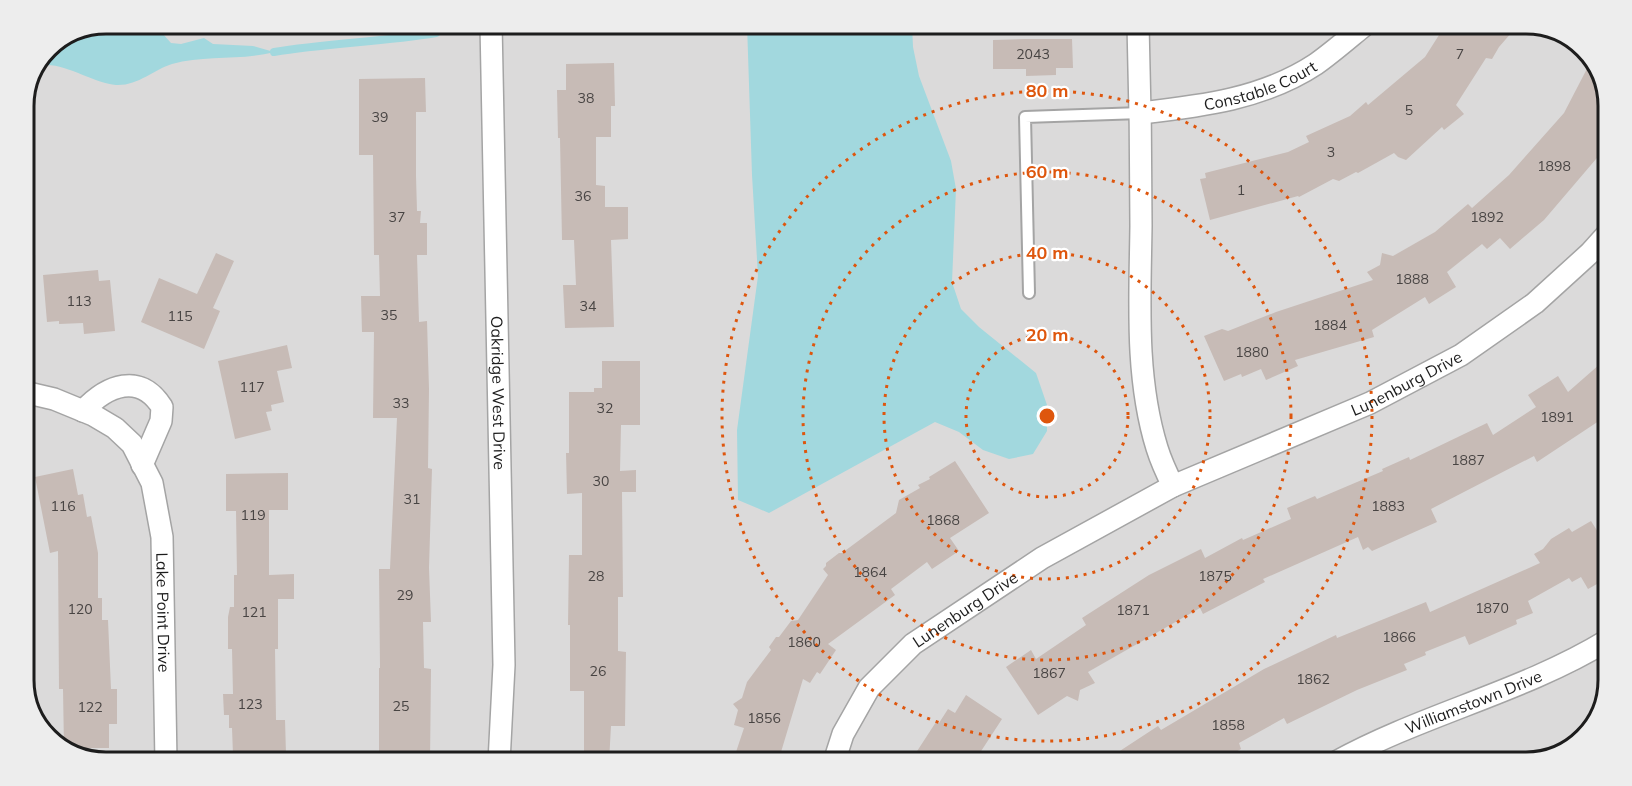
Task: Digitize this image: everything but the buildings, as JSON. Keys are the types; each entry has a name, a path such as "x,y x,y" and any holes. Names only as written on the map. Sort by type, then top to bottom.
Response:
{"street":[{"name":"Oakridge West Drive","path":"491,35 504,665 500,752"},
{"path":"1138,35 1141,113 1140,341 1144,387 1157,451 1173,486"},
{"name":"Constable Court","path":"1141,113 1208,106 1244,96 1279,83 1315,64 1352,35"},
{"name":"Lunenburg Drive","path":"837,752 843,734 869,688 913,644 1042,558 1173,486 1370,403 1461,355 1535,303 1597,245"},
{"path":"83,411 105,392 126,385 148,390 162,407 161,421 142,465"},
{"name":"Lake Point Drive","path":"35,395 54,399 83,411 115,428 132,444 152,483 162,537 166,752"},
{"name":"Williamstown Drive","path":"1353,752 1502,692 1598,645"}],"lane":[{"path":"1029,293 1025,117 1141,113"}],"shaded area":[{"path":"97,35 1535,35 1558,42 1573,52 1585,66 1594,83 1597,102 1598,680 1590,712 1580,727 1562,742 1544,749 1526,752 106,752 74,744 59,734 47,720 38,703 35,684 35,102 42,74 59,52 83,38"}],"water":[{"path":"97,35 164,35 171,43 181,44 204,38 213,44 253,46 274,52 185,61 172,64 124,85 108,84 67,69 48,65 59,52 70,44"},
{"path":"747,35 912,35 919,76 951,161 956,189 952,282 961,309 979,327 1036,373 1047,405 1047,431 1033,454 1009,459 983,450 959,432 935,422 769,513 738,500 737,430 758,276"}],"waterway":[{"path":"274,52 420,35"}]}
